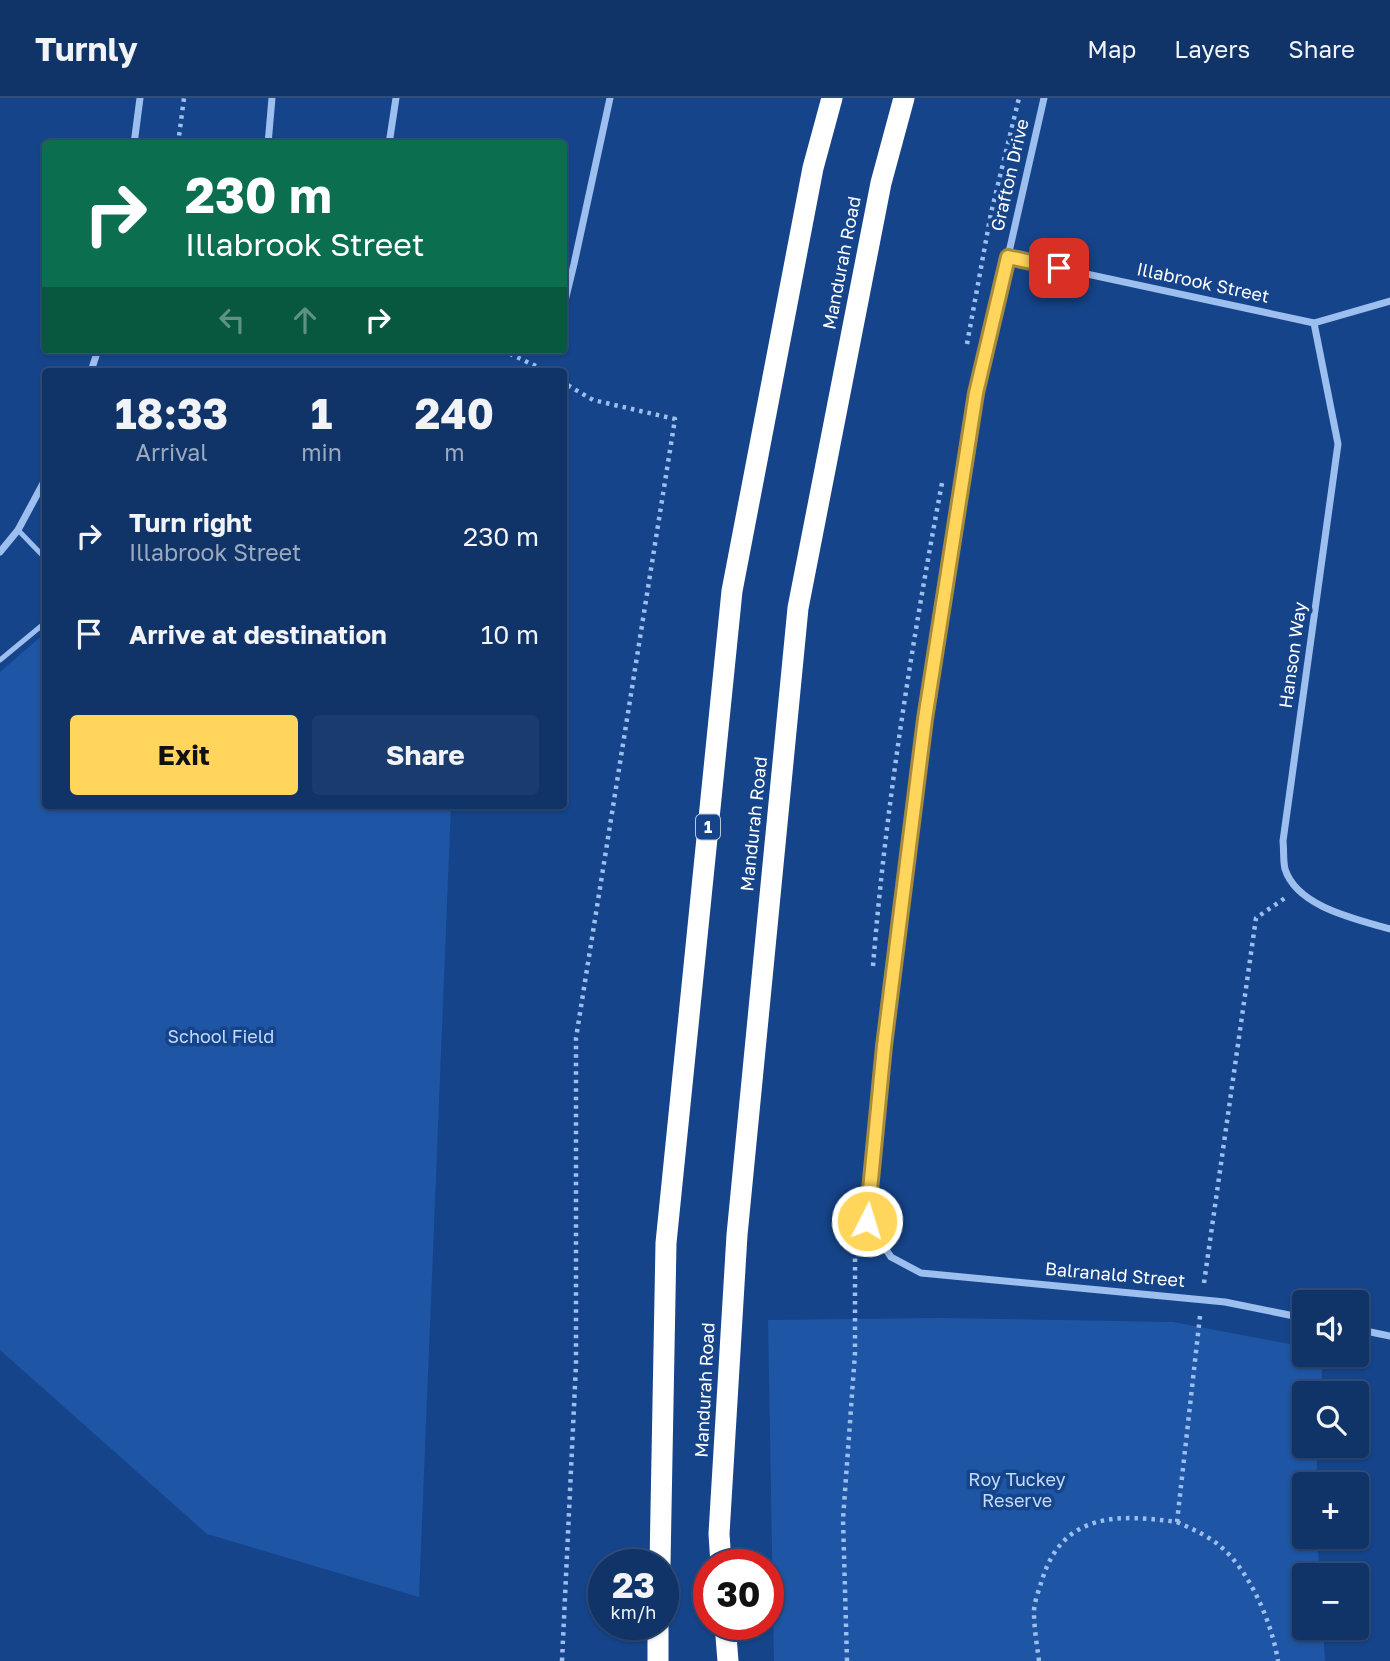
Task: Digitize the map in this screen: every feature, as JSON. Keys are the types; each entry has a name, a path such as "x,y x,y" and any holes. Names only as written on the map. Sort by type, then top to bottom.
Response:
{"highway":[{"name":"1","path":"660,1549 666,1243 732,591 813,168 832,98"},
{"name":"Mandurah Road","path":"720,1549 737,1235 798,608 881,183 904,98"},
{"path":"658,1640 658,1661"},
{"path":"726,1640 727,1661"}],"street":[{"path":"135,140 140,98"},
{"path":"268,140 272,98"},
{"path":"390,140 396,98"},
{"path":"567,292 610,98"},
{"name":"Grafton Drive","path":"921,1273 891,1257 867,1221 884,1046 925,719 976,393 1044,98"},
{"name":"Illabrook Street","path":"1008,257 1314,323 1390,300"},
{"name":"Hanson Way","path":"1314,323 1338,444 1283,841 1285,868 1296,889 1311,900 1342,914 1390,929"},
{"path":"0,552 18,530 42,485"},
{"name":"Balranald Street","path":"921,1273 1225,1302 1292,1316"},
{"path":"1369,1332 1390,1336"}],"lane":[{"path":"18,530 42,555"},
{"path":"0,660 42,625"}],"path":[{"path":"179,140 184,98"},
{"path":"510,354 540,368"},
{"path":"562,1661 576,1364 576,1038 675,419 593,400 567,385"},
{"path":"1177,1522 1219,1545 1233,1559 1250,1584 1274,1635 1278,1661"}],"green space":[{"name":"School Field","path":"42,636 42,809 451,809 419,1597 207,1534 0,1350 0,672"},
{"name":"Roy Tuckey Reserve","path":"941,1318 1173,1322 1292,1344 1292,1367 1322,1369 1322,1381 1292,1381 1292,1458 1317,1458 1317,1472 1292,1472 1292,1549 1318,1549 1319,1563 1292,1563 1292,1640 1324,1640 1325,1661 774,1661 774,1640 784,1640 784,1549 772,1549 768,1320"}],"route":[{"path":"867,1221 884,1046 925,719 976,393 1008,257 1059,268"}]}
